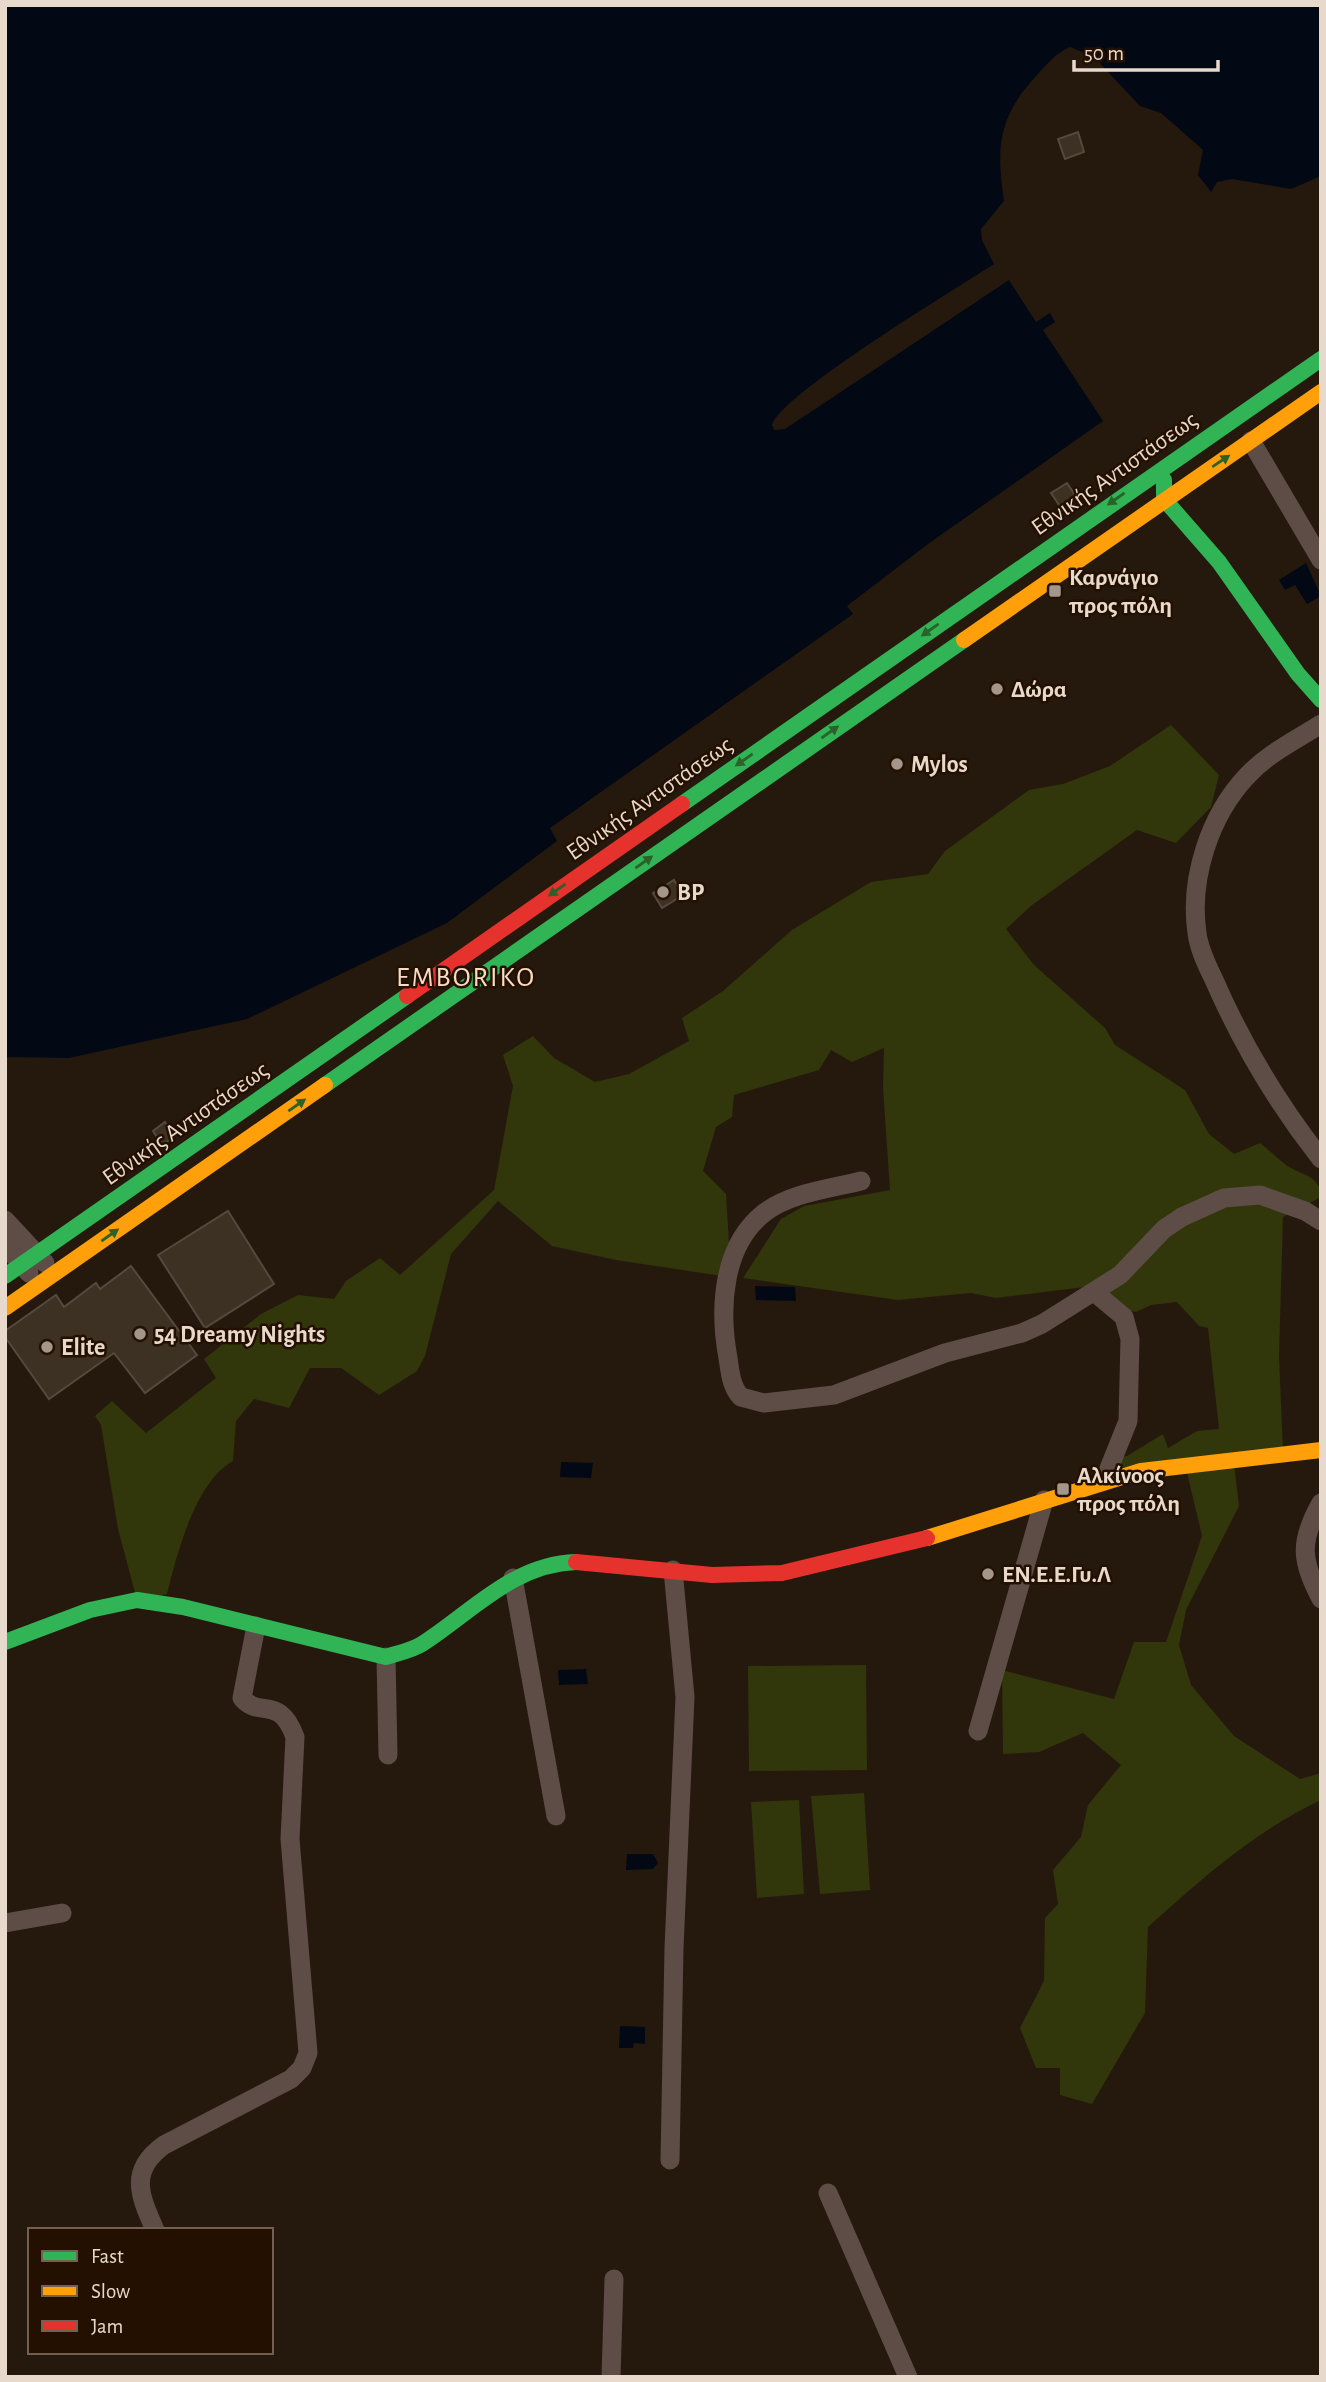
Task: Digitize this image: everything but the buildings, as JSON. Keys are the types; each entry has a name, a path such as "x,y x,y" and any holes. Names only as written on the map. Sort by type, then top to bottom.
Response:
{"main road":[{"name":"Εθνικής Αντιστάσεως","path":"5,1276 1172,460 1321,359"},
{"name":"Εθνικής Αντιστάσεως","path":"5,1308 1321,392"},
{"path":"1172,460 1164,480 1164,499 1219,562 1290,663 1321,700"},
{"path":"5,1642 90,1610 137,1600 183,1607 386,1657 419,1646 513,1578 553,1563 582,1562 739,1576 817,1566 898,1547 1141,1471 1321,1450"}],"street":[{"path":"1251,440 1321,560"},
{"path":"1321,724 1260,764 1236,789 1221,811 1202,862 1196,920 1201,948 1239,1035 1285,1113 1321,1159"},
{"path":"861,1181 806,1194 776,1206 752,1226 742,1240 729,1273 724,1304 725,1340 732,1382 741,1397 764,1403 834,1395 945,1353 1022,1333 1121,1275 1164,1229 1182,1217 1224,1198 1260,1195 1305,1211 1321,1221"},
{"path":"5,1220 29,1259 47,1279"},
{"path":"5,1245 29,1259"},
{"path":"1094,1292 1124,1317 1130,1339 1128,1421 1104,1482"},
{"path":"978,1731 1044,1500"},
{"path":"1321,1503 1309,1525 1304,1554 1309,1576 1321,1599"},
{"path":"670,2160 674,1948 685,1697 673,1570"},
{"path":"513,1578 556,1816"},
{"path":"154,2228 144,2204 140,2182 142,2170 155,2151 291,2079 302,2068 308,2053 290,1839 295,1737 290,1724 275,1708 252,1705 242,1698 256,1626"},
{"path":"386,1657 388,1755"},
{"path":"5,1923 62,1913"},
{"path":"828,2193 908,2377"},
{"path":"611,2377 614,2279"}],"green space":[{"path":"1171,725 1219,775 1211,807 1176,843 1137,830 1032,905 1006,929 1034,965 1105,1028 1115,1045 1185,1090 1209,1134 1234,1154 1260,1143 1286,1165 1309,1176 1318,1184 1321,1197 1283,1217 1279,1356 1283,1450 1233,1455 1239,1506 1186,1610 1179,1645 1191,1685 1234,1736 1300,1779 1321,1773 1321,1800 1251,1841 1148,1927 1145,2013 1092,2104 1060,2095 1060,2068 1036,2068 1020,2028 1044,1981 1045,1918 1058,1904 1053,1870 1081,1837 1088,1805 1121,1765 1083,1733 1039,1752 1003,1754 1002,1670 1114,1699 1134,1642 1166,1642 1202,1536 1184,1460 1113,1472 1118,1458 1127,1456 1163,1434 1168,1448 1197,1431 1219,1429 1208,1328 1199,1326 1177,1302 1151,1305 1136,1312 1099,1305 1085,1287 996,1298 971,1293 898,1300 743,1278 781,1219 804,1206 890,1190 883,1088 884,1048 852,1062 831,1050 819,1070 734,1095 732,1117 716,1127 703,1171 726,1194 729,1243 722,1276 616,1260 552,1246 498,1201 451,1254 425,1356 417,1371 379,1395 341,1368 310,1368 289,1408 254,1399 236,1421 233,1461 208,1485 198,1502 182,1540 167,1594 137,1600 118,1529 101,1425 95,1416 112,1401 146,1433 216,1378 204,1359 261,1314 298,1295 334,1299 346,1281 380,1258 400,1275 494,1190 513,1086 503,1055 533,1036 554,1058 595,1082 629,1074 689,1041 682,1018 723,991 792,930 871,882 928,874 945,851 1029,790 1063,784 1110,766"},
{"path":"866,1665 867,1770 749,1771 748,1666"},
{"path":"864,1793 870,1890 820,1894 811,1796"},
{"path":"799,1800 804,1894 757,1898 751,1802"}],"shaded area":[{"path":"5,5 1321,5 1321,176 1291,189 1232,179 1217,182 1211,192 1198,175 1203,150 1161,113 1140,106 1094,57 1070,47 1060,52 1024,90 1007,119 1000,164 1004,201 981,229 982,240 994,264 836,367 782,410 772,425 774,430 785,429 1009,280 1036,322 1050,313 1055,322 1043,330 1103,421 928,544 847,606 853,614 550,828 557,841 447,923 247,1019 69,1058 5,1057"},
{"path":"1306,563 1321,596 1307,604 1295,585 1285,590 1279,580"},
{"path":"755,1286 795,1287 796,1301 756,1300"},
{"path":"561,1462 593,1463 591,1478 560,1477"},
{"path":"586,1669 588,1684 559,1685 558,1670"},
{"path":"627,1854 653,1854 658,1863 653,1869 626,1870"},
{"path":"620,2026 645,2027 645,2044 634,2043 633,2048 619,2048"}],"traffic: fast":[{"path":"682,804 1321,359"},
{"path":"1164,480 1164,499 1219,562 1298,674 1321,700"},
{"path":"325,1085 964,640"},
{"path":"5,1276 407,996"},
{"path":"5,1642 90,1610 137,1600 183,1607 386,1657 422,1644 513,1580 532,1571 576,1562"}],"traffic: slow":[{"path":"964,640 1321,392"},
{"path":"5,1308 325,1085"},
{"path":"927,1538 1141,1471 1321,1450"}],"traffic: jam":[{"path":"407,996 682,804"},
{"path":"576,1562 712,1575 782,1573 927,1538"}],"place":[{"name":"Καρνάγιο προς πόλη","path":"1055,591"},
{"name":"Δώρα","path":"997,689"},
{"name":"Mylos","path":"897,764"},
{"name":"BP","path":"663,892"},
{"name":"54 Dreamy Nights","path":"140,1334"},
{"name":"Elite","path":"47,1347"},
{"name":"Αλκίνοος προς πόλη","path":"1063,1489"},
{"name":"ΕΝ.Ε.Ε.Γυ.Λ","path":"988,1574"}],"district":[{"name":"EMBORIKO","path":"466,976"}]}
